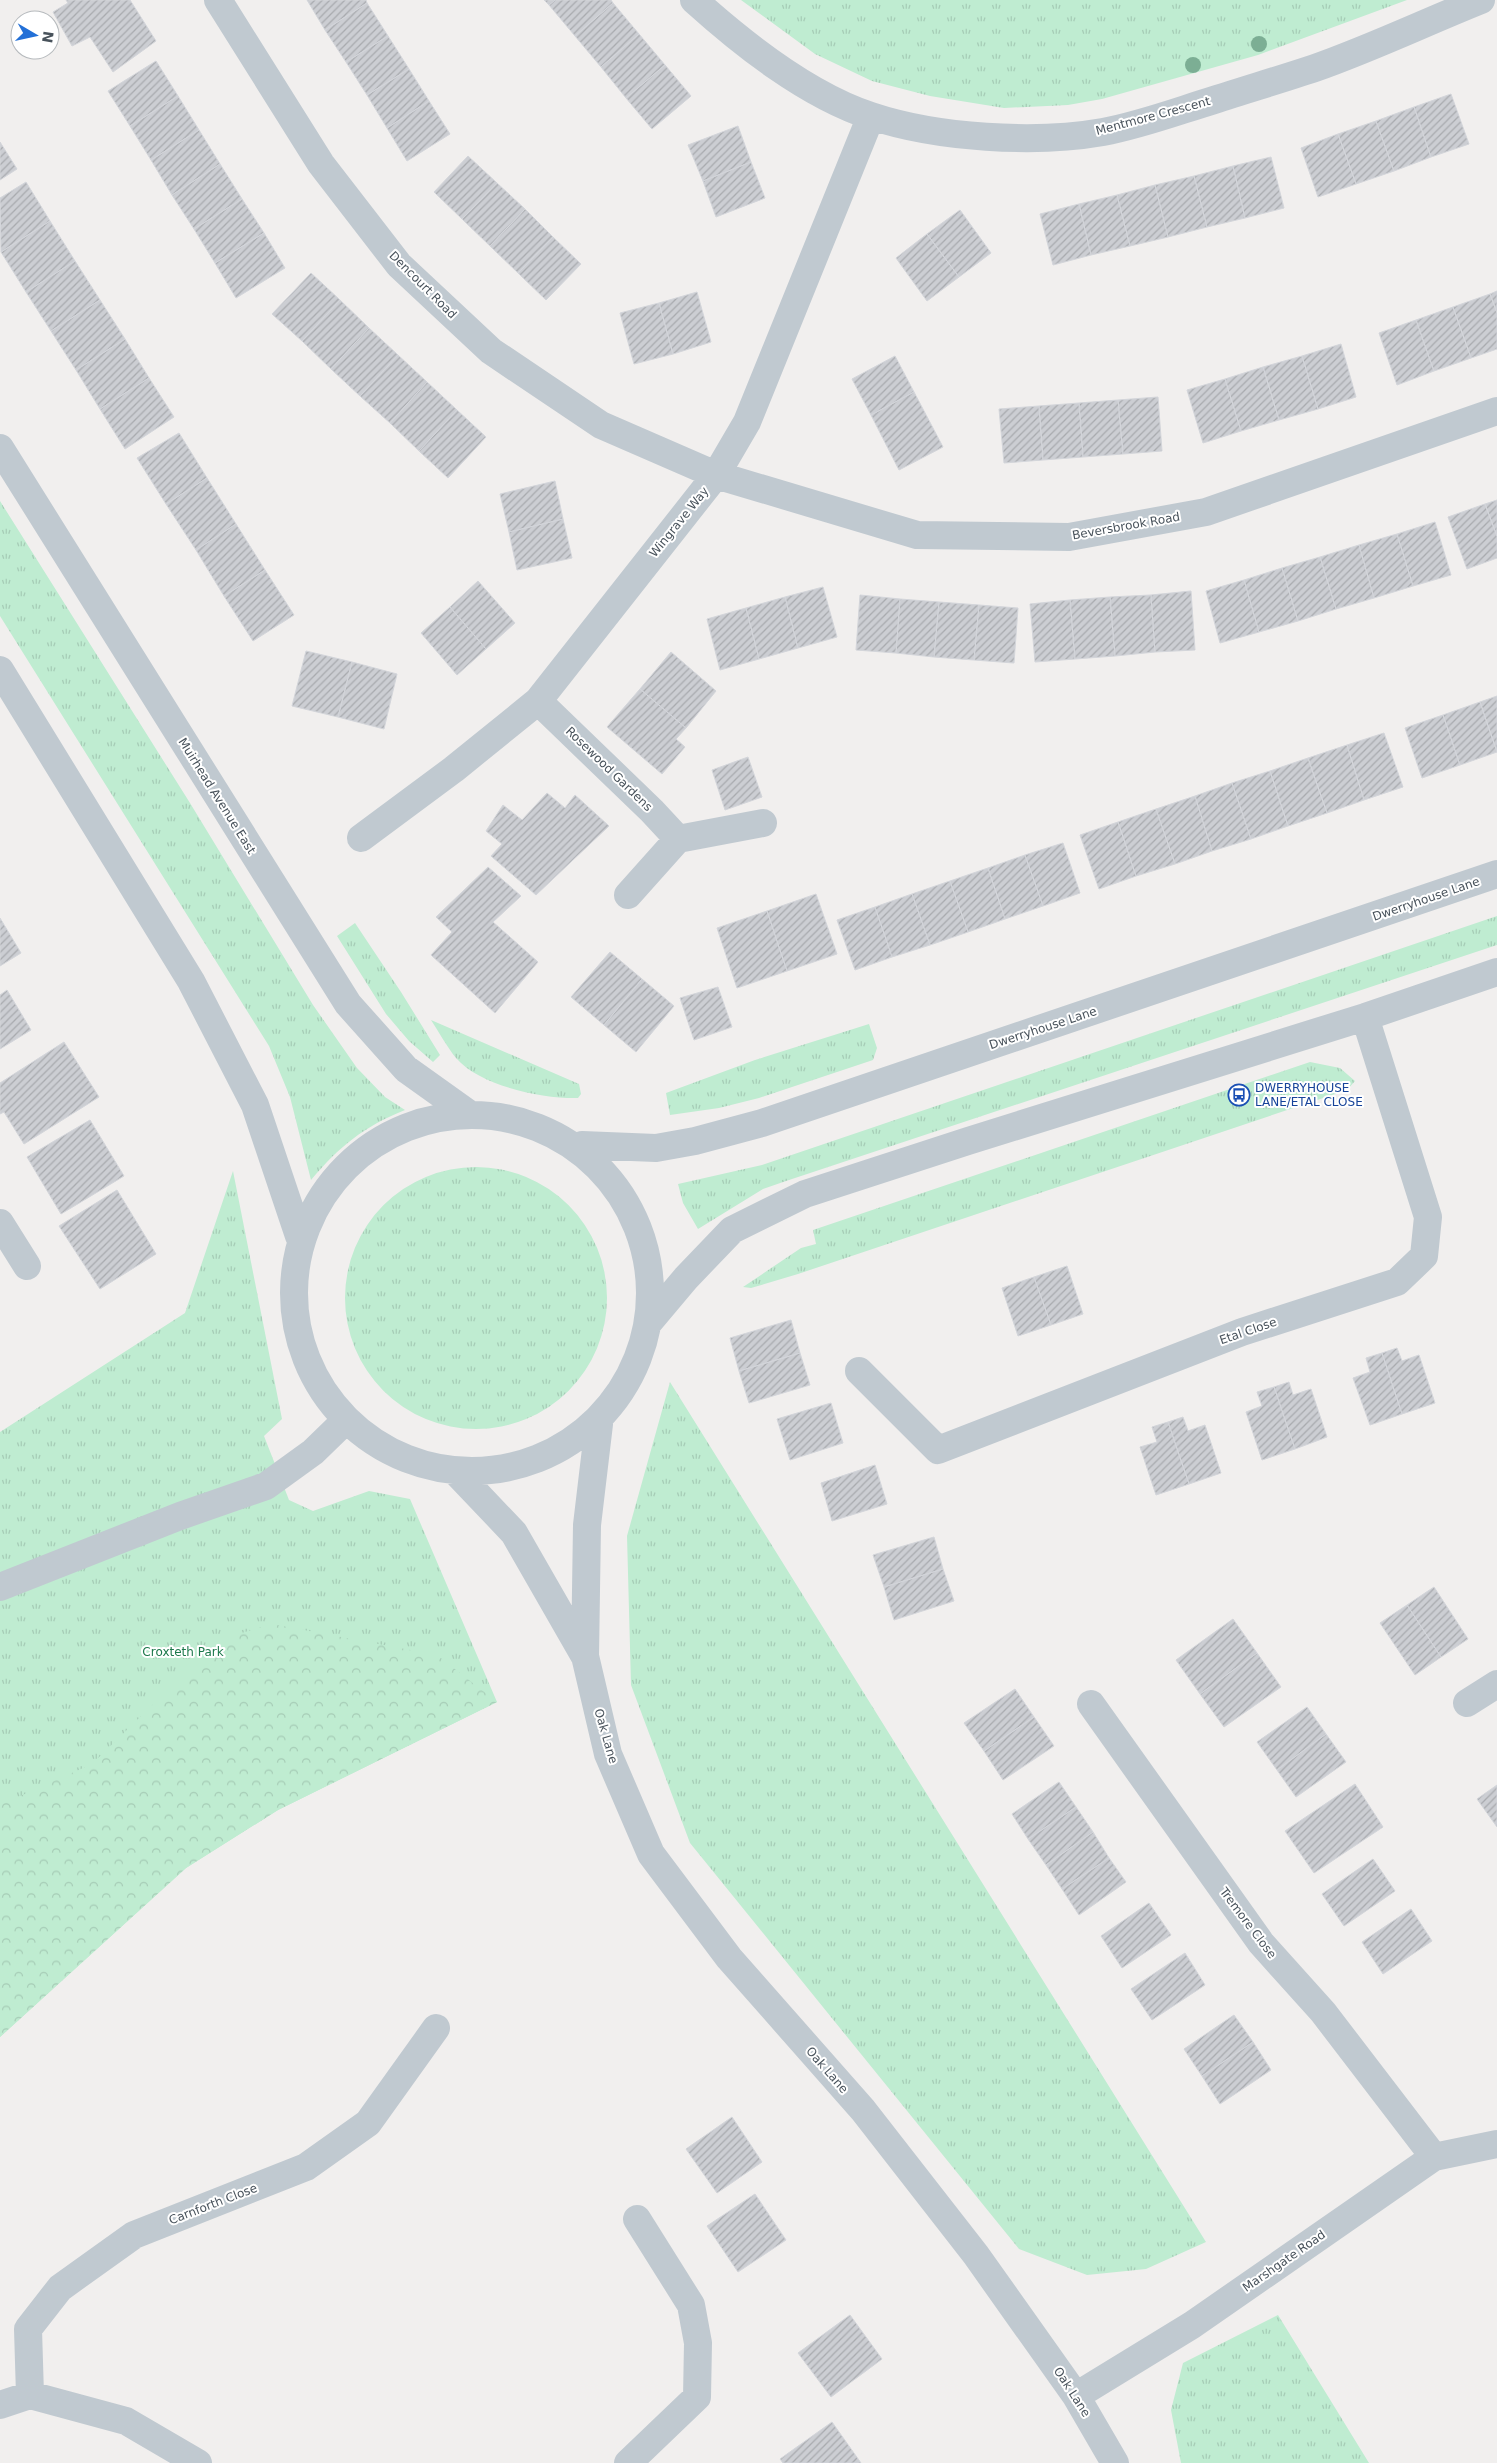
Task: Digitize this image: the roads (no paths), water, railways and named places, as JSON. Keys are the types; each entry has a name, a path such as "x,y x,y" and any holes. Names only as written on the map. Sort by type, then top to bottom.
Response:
{"street":[{"name":"Dencourt Road","path":"218,0 321,164 399,265 491,351 601,425 716,475"},
{"name":"Mentmore Crescent","path":"694,0 731,33 781,69 822,94 871,116 925,128 999,138 1052,138 1104,132 1178,112 1317,67 1481,0"},
{"name":"Wingrave Way","path":"361,838 454,769 538,701 716,475 747,422 871,116"},
{"name":"Beversbrook Road","path":"716,475 917,535 1069,537 1206,512 1497,411"},
{"name":"Muirhead Avenue East","path":"0,448 348,1004 406,1069 469,1114"},
{"path":"0,670 191,980 256,1105 299,1236"},
{"name":"Rosewood Gardens","path":"538,701 652,811 678,839"},
{"path":"628,895 678,839 763,823"},
{"name":"Dwerryhouse Lane","path":"582,1146 656,1148 695,1141 762,1123 1497,874"},
{"path":"649,1322 686,1278 732,1230 805,1194 1365,1017 1497,972"},
{"name":"Etal Close","path":"859,1371 938,1450 1242,1332 1397,1282 1424,1256 1428,1217 1365,1017"},
{"path":"469,1114 530,1124 582,1146 608,1174 634,1217 649,1268 649,1322 632,1373 599,1424 565,1446 507,1469 457,1473 397,1457 346,1420 304,1359 292,1302 299,1236 320,1197 362,1151 417,1123 469,1114"},
{"path":"0,1223 27,1266"},
{"path":"0,1587 180,1516 266,1486 313,1452 346,1420"},
{"name":"Oak Lane","path":"599,1424 587,1524 585,1656 608,1754 651,1854 729,1958 875,2126 976,2255 1076,2396 1115,2463"},
{"name":"Oak Lane","path":"457,1473 514,1533 585,1656"},
{"path":"1466,1703 1497,1684"},
{"name":"Tremore Close","path":"1091,1704 1261,1944 1323,2012 1434,2157"},
{"name":"Carnforth Close","path":"30,2395 28,2329 60,2288 134,2235 306,2167 368,2123 436,2028"},
{"name":"Marshgate Road","path":"1076,2396 1192,2325 1434,2157 1497,2144"},
{"path":"628,2463 697,2397 698,2343 691,2306 637,2219"},
{"path":"0,2405 30,2395 126,2421 198,2463"}],"place":[{"name":"DWERRYHOUSE LANE/ETAL CLOSE","path":"1239,1095"}],"park label":[{"name":"Croxteth Park","path":"183,1652"}]}
